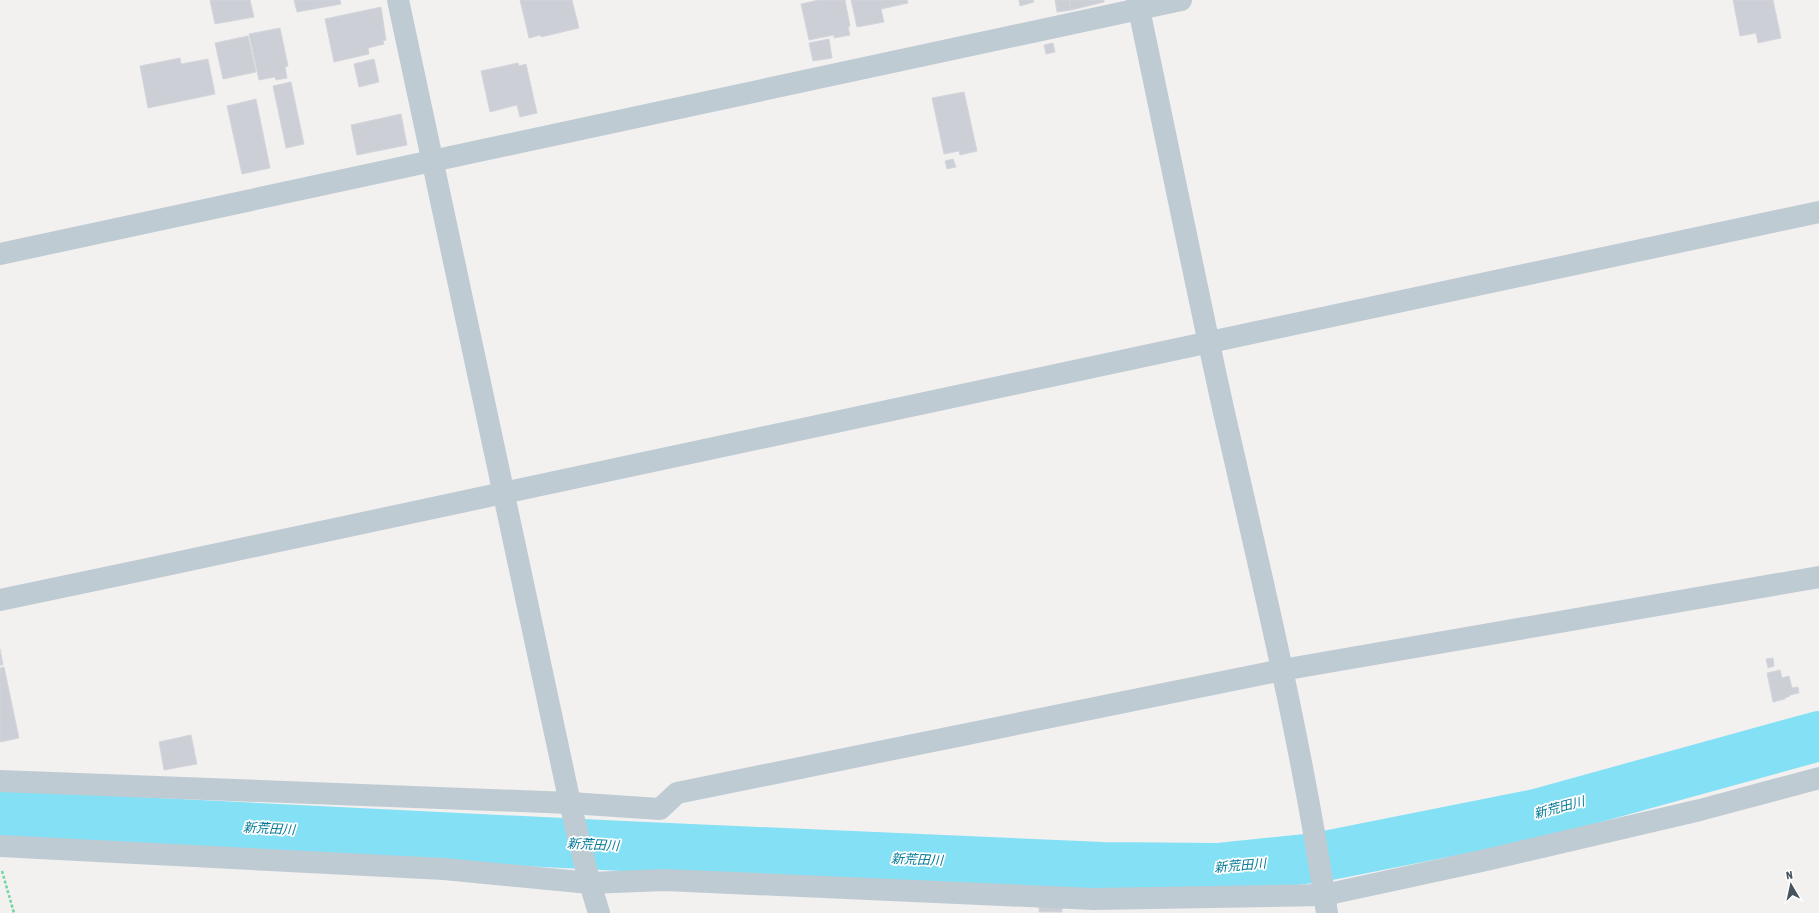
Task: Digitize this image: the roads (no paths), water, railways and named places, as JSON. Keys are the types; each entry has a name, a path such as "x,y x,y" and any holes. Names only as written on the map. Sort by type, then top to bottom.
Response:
{"street":[{"path":"398,0 571,808 599,913"},
{"path":"0,254 432,161 1138,4 1181,0"},
{"path":"1138,4 1208,342 1282,670 1325,898"},
{"path":"0,600 504,494 1819,212"},
{"path":"0,781 571,808 660,809 677,793 1282,670 1819,577"},
{"path":"0,846 589,878 1094,899 1325,898 1700,810 1819,778"}],"waterway":[{"name":"新荒田川","path":"0,814 623,846 1102,867 1217,868 1315,858 1536,814 1819,736"}]}
